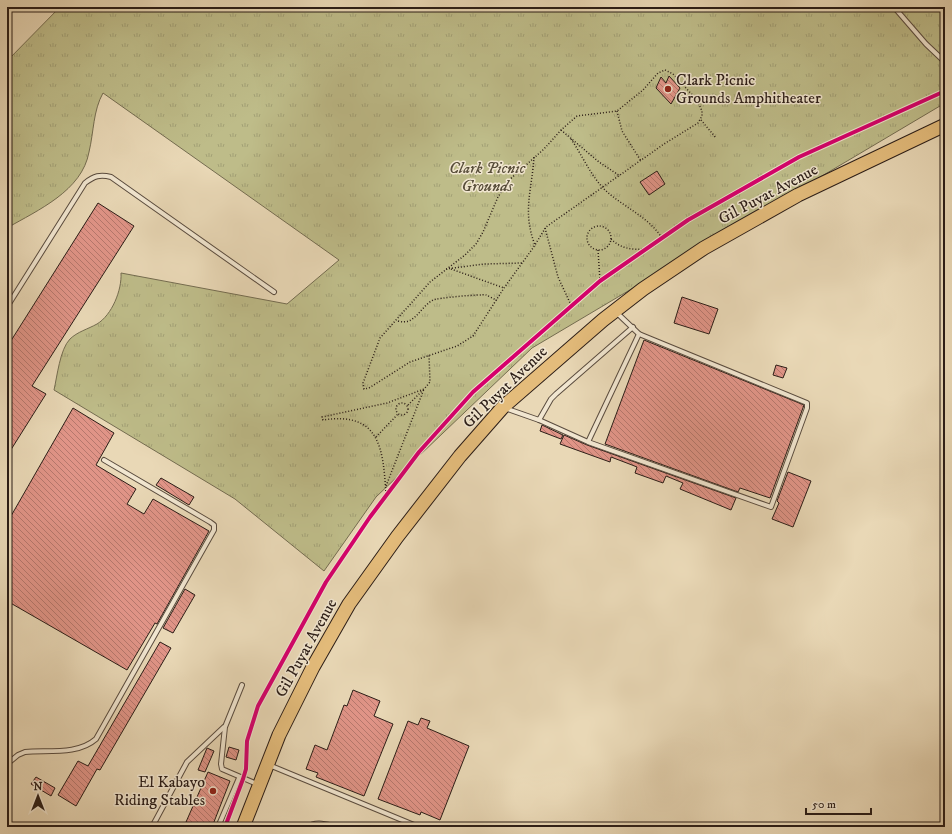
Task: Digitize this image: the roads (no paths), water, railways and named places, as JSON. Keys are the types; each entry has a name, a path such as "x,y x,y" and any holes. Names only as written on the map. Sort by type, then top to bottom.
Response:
{"main road":[{"name":"Gil Puyat Avenue","path":"243,827 267,764 313,667 349,604 401,530 460,456 503,407 614,311 643,289 704,248 798,195 945,125"}],"lane":[{"path":"894,7 926,44 945,62"},
{"path":"7,307 85,183 94,176 102,174 111,177 274,292"},
{"path":"503,407 539,420 588,442 772,507 807,408 807,403 639,334 614,311"},
{"path":"539,420 551,399 556,394 633,328"},
{"path":"588,442 639,334"},
{"path":"7,764 18,755 25,752 81,748 96,739 214,530 214,525 210,522 104,460"},
{"path":"242,686 225,727 221,764 222,769 239,778 259,785"},
{"path":"152,827 187,762 225,727"},
{"path":"267,764 419,827"},
{"path":"218,827 239,778"},
{"path":"308,827 312,824 318,823 338,827"}],"place":[{"name":"Clark Picnic Grounds Amphitheater","path":"668,89"},
{"name":"El Kabayo Riding Stables","path":"213,791"}],"park label":[{"name":"Clark Picnic Grounds","path":"487,177"}]}
